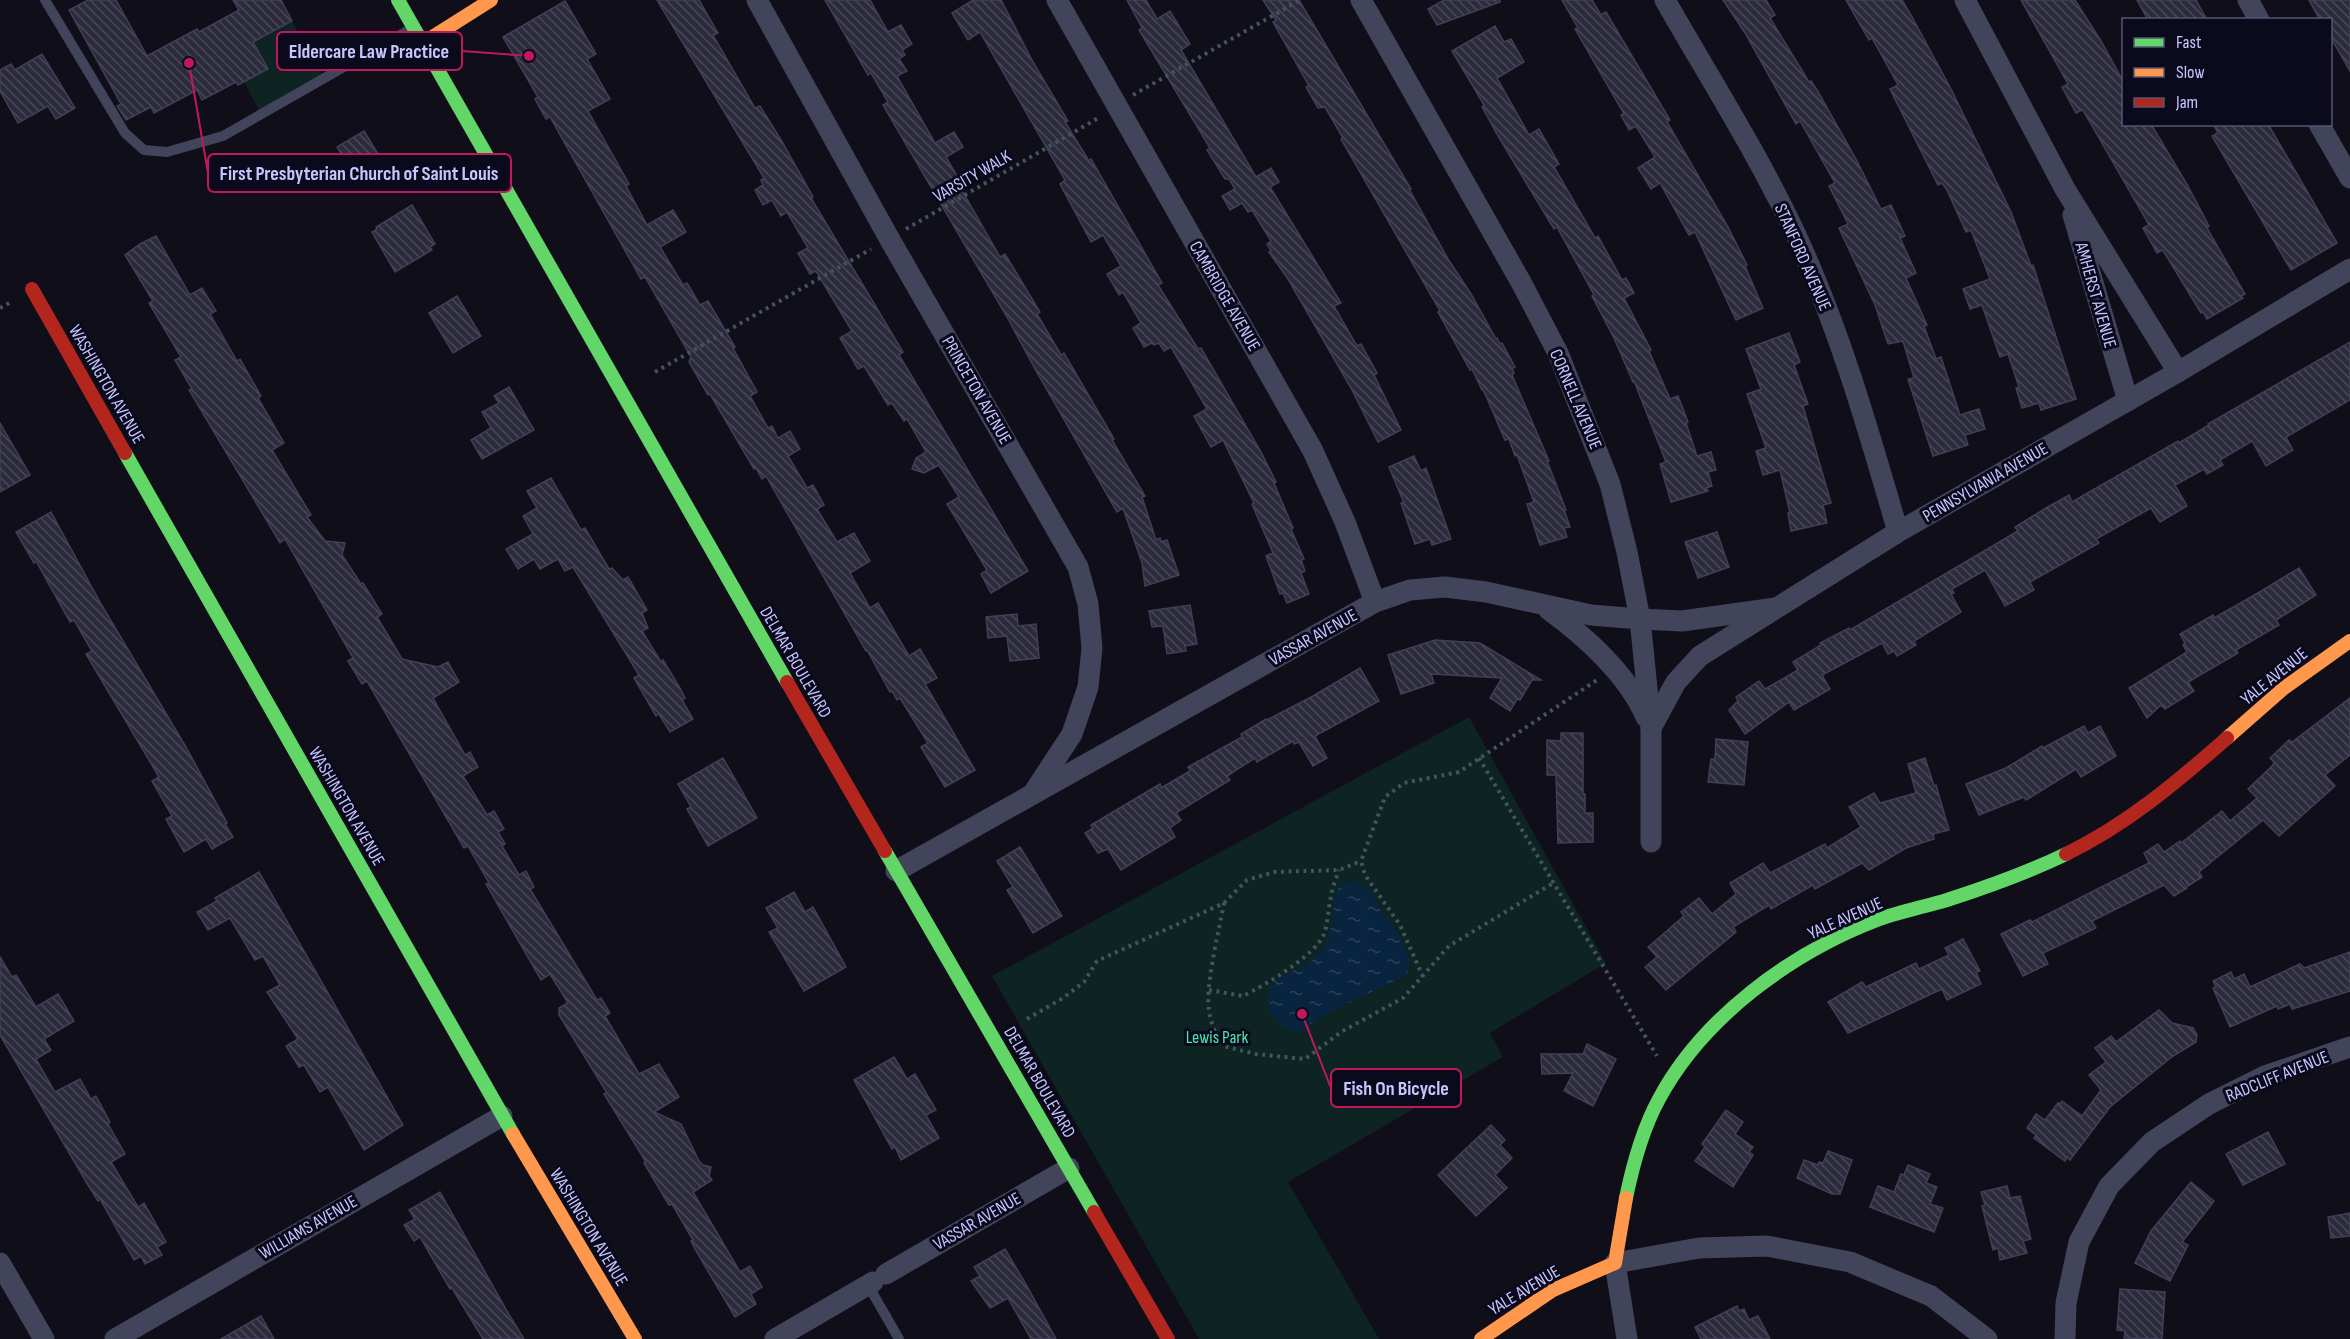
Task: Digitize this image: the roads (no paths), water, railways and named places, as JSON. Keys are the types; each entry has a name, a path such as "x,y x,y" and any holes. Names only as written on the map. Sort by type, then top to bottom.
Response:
{"street":[{"name":"DELMAR BOULEVARD","path":"398,0 896,871 1168,1339"},
{"path":"423,43 491,0"},
{"name":"PRINCETON AVENUE","path":"757,0 1078,567 1088,604 1092,648 1088,687 1072,734 1032,795"},
{"name":"CAMBRIDGE AVENUE","path":"1057,0 1313,451 1345,522 1375,602"},
{"name":"CORNELL AVENUE","path":"1361,0 1522,284 1558,353 1610,484 1628,552 1640,619 1651,729 1651,842"},
{"name":"STANFORD AVENUE","path":"1665,0 1764,172 1796,235 1825,304 1850,373 1898,532"},
{"name":"AMHERST AVENUE","path":"1965,0 2065,189 2178,372"},
{"path":"2248,0 2258,18"},
{"path":"2320,126 2350,178"},
{"name":"AMHERST AVENUE","path":"2065,189 2128,401"},
{"name":"PENNSYLVANIA AVENUE","path":"1651,729 1676,682 1700,656 1898,532 2178,372 2350,269"},
{"name":"WASHINGTON AVENUE","path":"32,289 502,1116 635,1339"},
{"name":"VASSAR AVENUE","path":"896,871 1375,602 1410,590 1445,587 1486,592 1591,615 1640,619 1682,621 1776,608"},
{"path":"1543,606 1577,631 1612,668 1640,704 1651,729"},
{"name":"YALE AVENUE","path":"1481,1339 1553,1290 1615,1263 1629,1186 1643,1133 1661,1094 1720,1018 1753,990 1825,944 1877,920 2017,877 2093,840 2160,796 2312,667 2350,641"},
{"name":"RADCLIFF AVENUE","path":"2065,1339 2066,1303 2079,1242 2109,1186 2152,1142 2209,1104 2265,1076 2350,1047"},
{"name":"WILLIAMS AVENUE","path":"115,1339 502,1116"},
{"name":"VASSAR AVENUE","path":"775,1339 1069,1168"},
{"path":"1627,1339 1615,1263 1699,1248 1767,1246 1850,1262 1931,1296 1987,1339"},
{"path":"0,1263 44,1339"}],"lane":[{"path":"45,0 124,133 144,150 167,152 223,136 414,27"},
{"path":"876,1280 899,1339"}],"water":[{"path":"1355,881 1372,893 1377,905 1393,925 1404,945 1410,963 1408,972 1399,979 1328,1013 1298,1032 1290,1029 1278,1021 1270,1011 1268,997 1270,988 1275,981 1307,964 1319,953 1331,927 1337,891 1346,883"}],"place":[{"name":"Eldercare Law Practice","path":"529,56"},
{"name":"First Presbyterian Church of Saint Louis","path":"189,63"},
{"name":"Fish On Bicycle","path":"1302,1014"}],"park label":[{"name":"Lewis Park","path":"1217,1037"}]}
